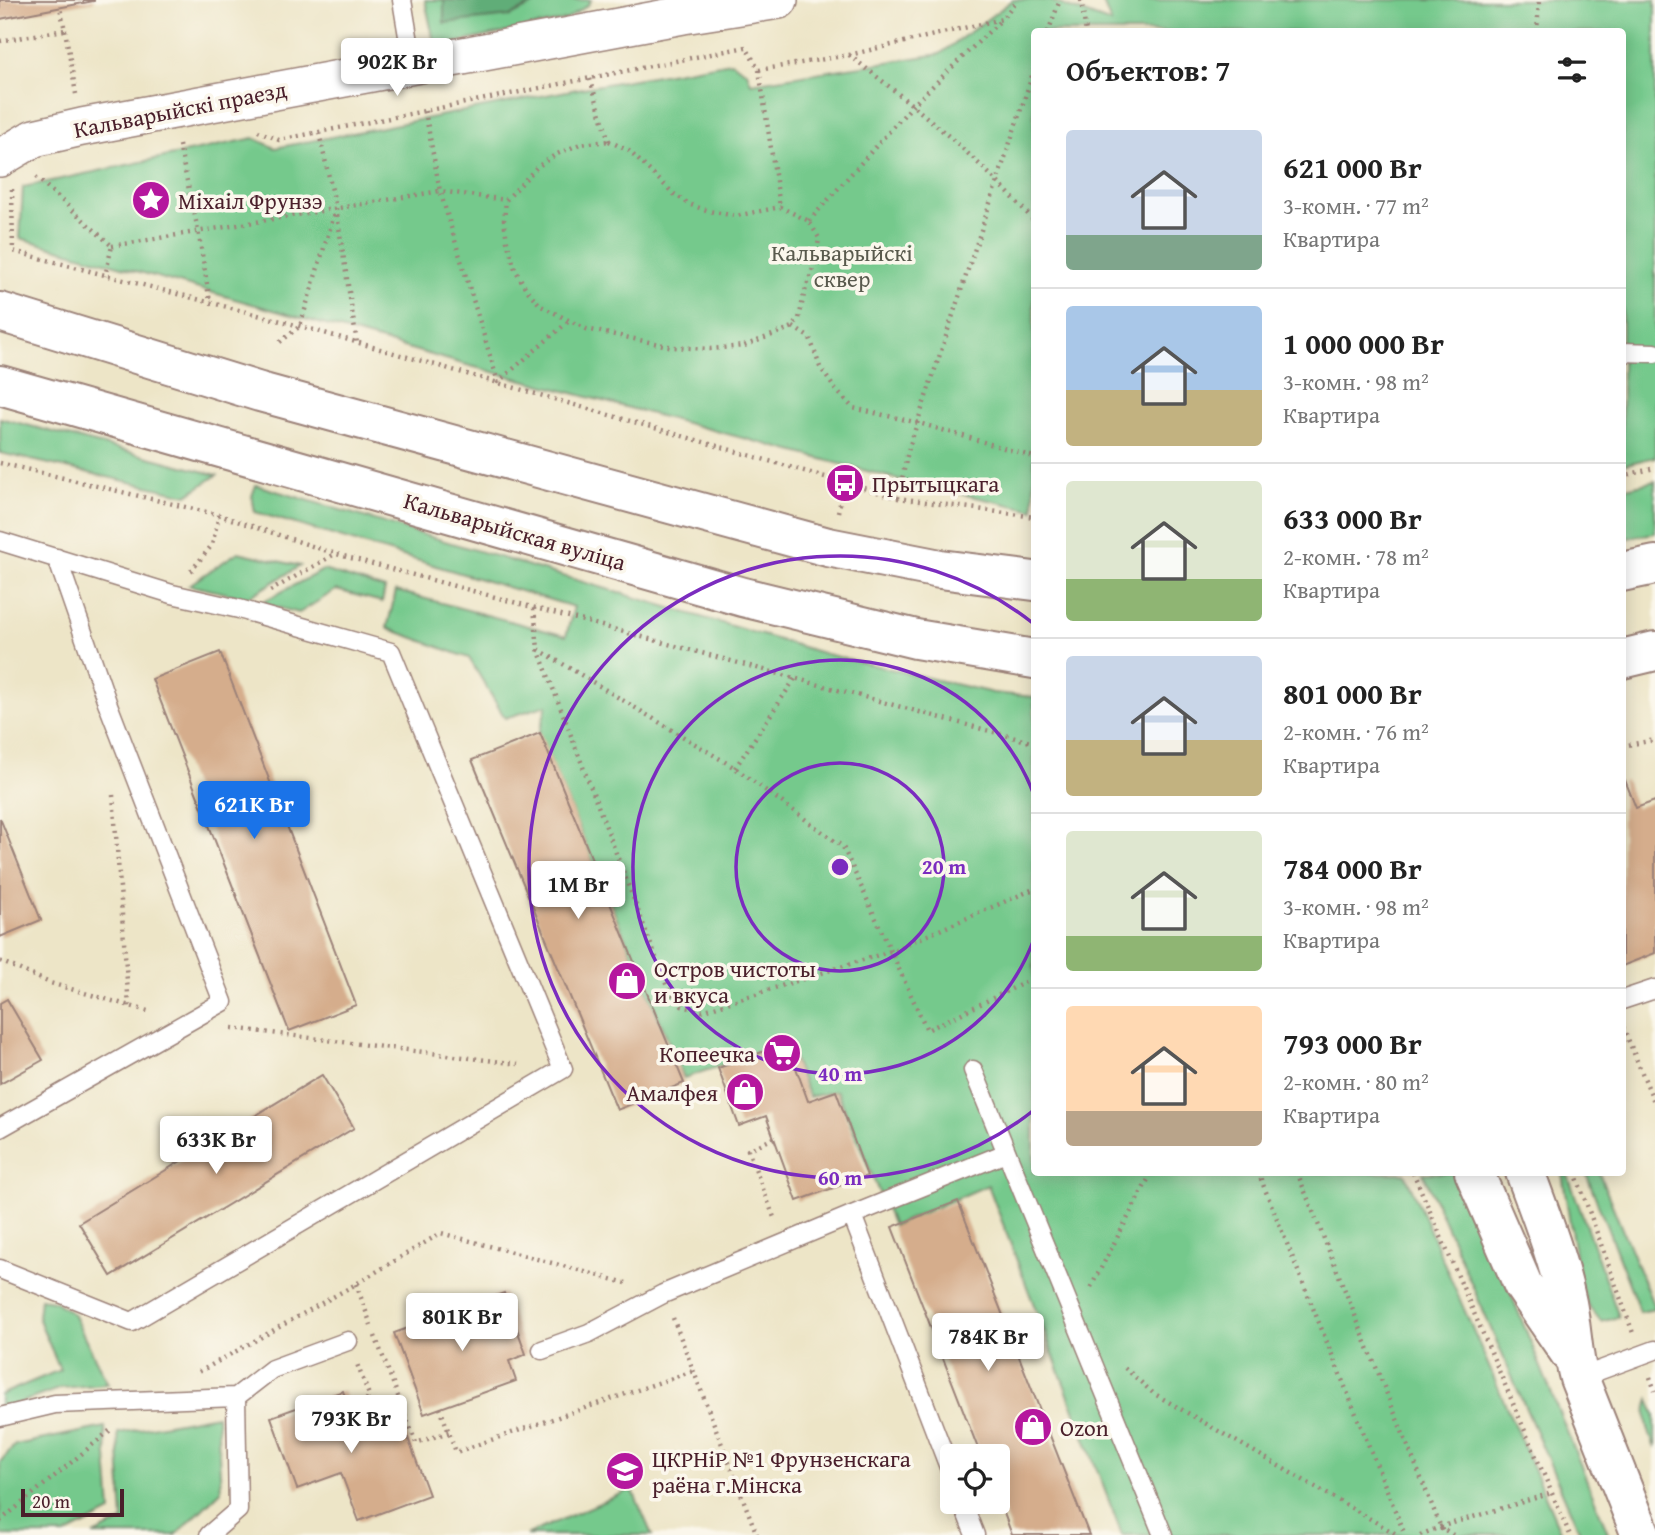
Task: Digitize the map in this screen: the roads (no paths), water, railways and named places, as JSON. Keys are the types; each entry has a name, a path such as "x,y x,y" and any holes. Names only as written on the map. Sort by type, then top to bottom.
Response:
{"main road":[{"path":"0,313 260,393 828,547 940,569 1031,581"},
{"name":"Кальварыйская вуліца","path":"0,385 743,597 915,639 1031,658"},
{"path":"1626,571 1655,565"},
{"path":"1626,658 1655,651"},
{"path":"1476,1176 1523,1285 1576,1369 1641,1535"},
{"path":"1526,1176 1556,1258 1567,1305 1576,1369"}],"street":[{"name":"Кальварыйскі праезд","path":"6,170 33,138 46,135 413,66 677,8 779,0"}],"lane":[{"path":"402,0 413,66"},
{"path":"1626,352 1655,353"},
{"path":"0,541 172,594 239,609 391,652 563,1069 132,1322 0,1269"},
{"path":"0,1128 223,1002 107,702 57,558"},
{"path":"1626,999 1655,989"},
{"path":"973,1070 1163,1535"},
{"path":"542,1350 589,1332 663,1294 1006,1153"},
{"path":"852,1215 940,1444"},
{"path":"0,1417 55,1404 236,1397 272,1370 348,1341"},
{"path":"1576,1369 1648,1353"},
{"path":"209,1535 238,1510 236,1397"},
{"path":"967,1514 975,1535"}],"place":[{"name":"Міхаіл Фрунзэ","path":"151,200"},
{"name":"Прытыцкага","path":"845,483"},
{"name":"Остров чистоты и вкуса","path":"627,981"},
{"name":"Копеечка","path":"782,1053"},
{"name":"Амалфея","path":"745,1092"},
{"name":"Ozon","path":"1033,1427"},
{"name":"ЦКРНіР №1 Фрунзенскага раёна г.Мінска","path":"625,1471"}],"park label":[{"name":"Кальварыйскі сквер","path":"842,265"}]}
